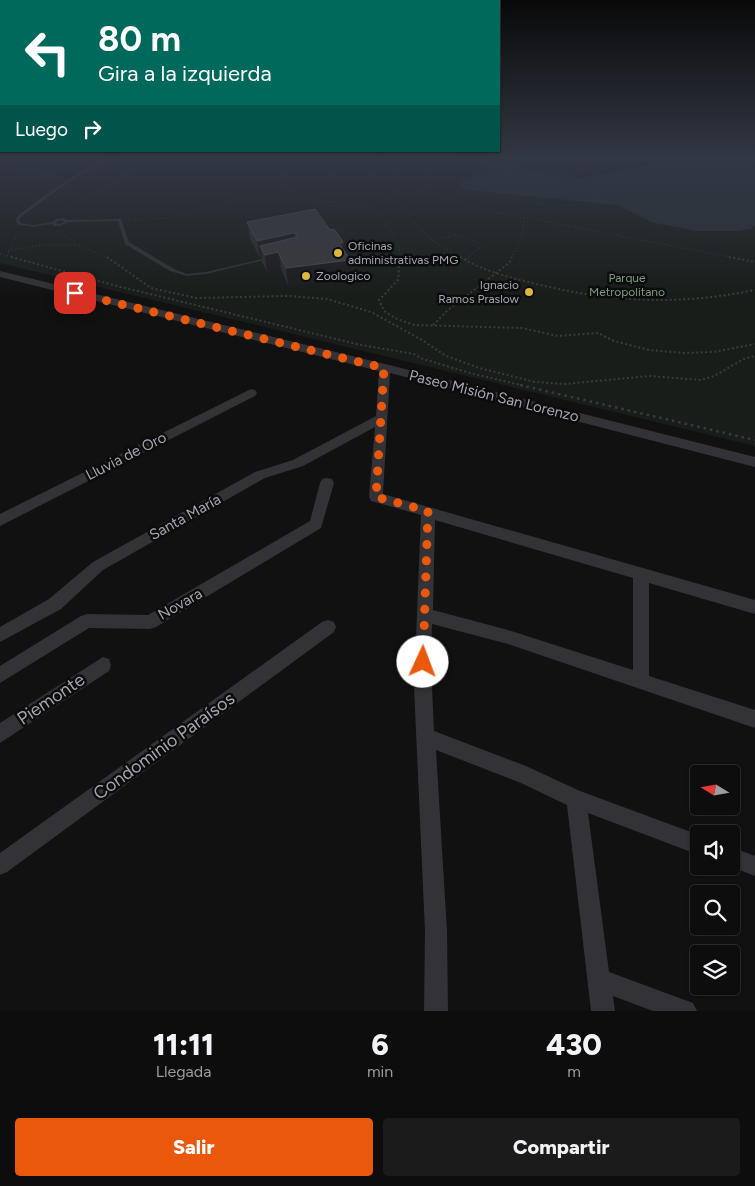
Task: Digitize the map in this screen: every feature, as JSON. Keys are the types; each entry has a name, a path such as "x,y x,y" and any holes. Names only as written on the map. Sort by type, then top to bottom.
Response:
{"street":[{"name":"Paseo Misión San Lorenzo","path":"3,261 755,452"},
{"name":"Paseo Misión San Lorenzo","path":"0,274 384,368 755,462"},
{"path":"384,368 376,497 755,608"},
{"name":"Lluvia de Oro","path":"0,520 251,393"},
{"name":"Santa María","path":"0,635 55,604 98,566 260,476 298,463 381,418"},
{"name":"Novara","path":"0,675 87,621 150,622 316,524 328,483"},
{"path":"423,662 428,511"},
{"path":"641,574 641,681"},
{"path":"424,615 508,637 755,719"},
{"name":"Condominio Paraísos","path":"0,865 328,628"},
{"name":"Piemonte","path":"0,734 102,665"},
{"path":"424,687 436,931 436,1011"},
{"path":"426,737 526,775 576,799 690,842"},
{"path":"576,799 603,1011"},
{"path":"740,860 755,866"},
{"path":"599,980 684,1011"}],"lane":[{"path":"36,204 21,215 17,220 20,224 34,226 55,225 65,224 67,221"},
{"path":"55,225 59,220 120,220 127,242 172,270 187,275 206,273 278,256"}],"path":[{"path":"59,220 71,204"},
{"path":"120,220 169,218 221,204"},
{"path":"323,204 367,207 376,204"},
{"path":"345,204 375,210 394,235 402,252 398,280 379,300 384,311 414,325 522,328 558,336 598,333 614,341 650,350 683,353 713,352 755,344"},
{"path":"400,204 407,217 431,240 465,260 496,273 574,294 658,302 737,296 755,290"},
{"path":"464,204 755,262"},
{"path":"543,204 577,206 599,204"},
{"path":"432,326 448,310 509,263 521,240 525,216"},
{"path":"3,261 20,224"},
{"path":"55,225 66,238 104,255 151,288 196,298 279,296 327,299 371,312 422,340 446,356 479,368 535,382 564,384 649,376 701,380 714,376 744,359 755,356"},
{"path":"431,240 456,235 478,242 481,247 465,260"},
{"path":"8,251 41,244 78,245"},
{"path":"0,254 3,261"},
{"path":"3,261 187,302 361,345 414,354 423,359 470,373 755,440"}],"green space":[{"name":"Parque Metropolitano","path":"0,204 755,204 755,446 0,263"}],"shaded area":[{"path":"609,204 755,204 755,225 751,229 737,231 698,231 654,223 617,205"}],"building":[{"path":"315,209 330,230 334,229 342,240 343,243 339,243 350,260 286,268 278,252 265,255 260,246 297,237 297,234 294,233 257,241 247,222"}],"place":[{"name":"Oficinas administrativas PMG","path":"338,253"},
{"name":"Zoologico","path":"306,276"},
{"name":"Ignacio Ramos Praslow","path":"529,292"}],"route":[{"path":"75,293 384,368 376,497 428,511 423,662"}]}
